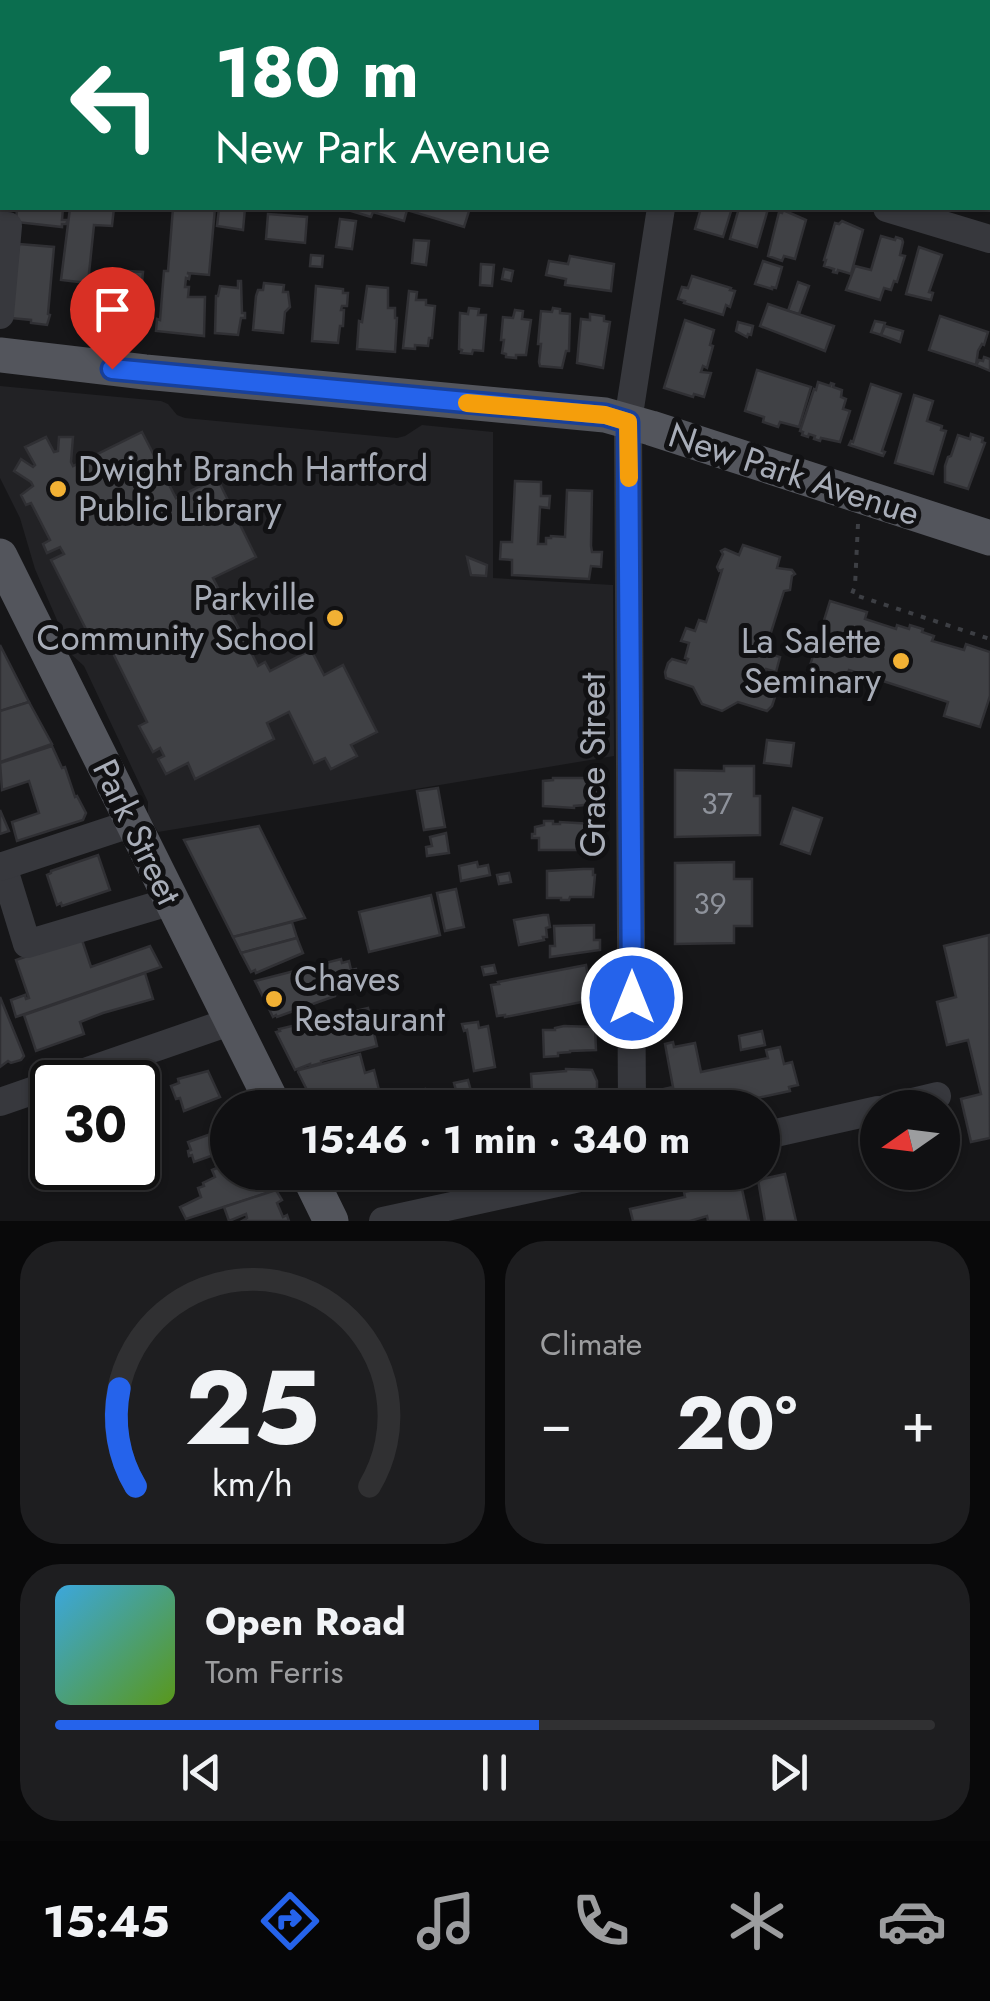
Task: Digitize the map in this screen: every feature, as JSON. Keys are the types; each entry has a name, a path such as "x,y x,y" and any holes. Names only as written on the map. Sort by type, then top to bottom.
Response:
{"main road":[{"name":"New Park Avenue","path":"0,355 605,415 990,538"},
{"name":"Park Street","path":"0,556 10,600 133,823 266,1090"},
{"path":"316,1190 331,1221"}],"street":[{"name":"Grace Street","path":"632,1090 628,422 661,210"},
{"path":"894,210 990,239"},
{"path":"0,226 8,226 0,315"},
{"path":"133,823 1,866 28,944 172,900"},
{"path":"120,1060 232,1021"},
{"path":"0,1102 30,1091"},
{"path":"780,1132 860,1114"},
{"path":"383,1221 525,1190"}],"path":[{"path":"858,524 852,594 990,639"}],"shaded area":[{"name":"Parkville Community School","path":"0,386 161,401 185,418 397,438 422,425 493,432 493,578 613,585 614,756 158,832 148,815 148,802 84,666 72,655 35,569 20,518 0,478"}],"building":[{"path":"17,210 63,210 62,220 68,220 62,227 16,222"},
{"path":"70,210 114,210 112,226 94,225 88,283 61,280"},
{"path":"173,210 215,210 209,275 187,273 190,274 185,287 189,287 188,297 205,297 204,336 156,331 164,271 168,271"},
{"path":"219,210 245,210 243,230 217,226"},
{"path":"348,210 407,210 404,221 373,212 371,217"},
{"path":"407,210 469,210 464,227"},
{"path":"700,210 731,210 723,237 695,229"},
{"path":"738,210 768,210 757,247 730,239"},
{"path":"783,210 806,220 795,259 784,256 782,261 768,256 779,212"},
{"path":"268,214 307,217 305,243 266,239"},
{"path":"340,219 356,221 352,249 336,247"},
{"path":"842,221 863,230 851,274 833,272 834,269 824,266 835,223"},
{"path":"881,236 902,239 900,255 905,256 897,282 891,290 884,288 880,300 846,290 855,266 871,270"},
{"path":"414,240 429,241 426,265 412,263"},
{"path":"19,244 54,247 47,325 10,318"},
{"path":"919,247 942,255 929,292 933,293 931,300 906,294"},
{"path":"311,255 323,256 322,267 310,266"},
{"path":"570,256 614,264 611,291 565,285 566,279 546,275 549,261 568,264"},
{"path":"763,261 782,267 776,288 755,284"},
{"path":"481,264 494,265 492,286 480,285"},
{"path":"504,269 513,271 511,281 502,279"},
{"path":"113,270 143,272 138,326 109,324"},
{"path":"692,276 735,291 723,315 678,299"},
{"path":"238,281 245,318 241,318 238,335 215,333 220,286 238,288"},
{"path":"798,282 809,286 799,314 788,311"},
{"path":"264,283 284,285 283,292 288,292 290,307 285,312 283,333 253,330 256,296"},
{"path":"316,286 348,293 347,306 341,310 343,326 338,343 312,341"},
{"path":"367,286 388,288 388,308 395,308 397,318 395,352 357,349"},
{"path":"409,291 417,292 416,300 426,300 426,305 435,306 432,338 428,346 415,345 415,349 403,348"},
{"path":"768,304 834,326 825,351 760,326"},
{"path":"469,308 479,309 478,315 486,315 483,351 473,350 472,354 461,353 459,349 460,313 468,314"},
{"path":"553,308 570,314 569,351 562,368 540,366 539,362 541,311 552,312"},
{"path":"515,310 523,311 522,319 531,320 526,355 516,358 502,353 501,340 503,317 513,318"},
{"path":"590,314 604,316 604,321 610,322 603,368 577,363 581,319 590,320"},
{"path":"940,316 988,332 976,365 929,350"},
{"path":"685,320 714,330 707,368 703,366 701,372 711,373 704,397 664,388"},
{"path":"875,321 885,323 881,335 871,332"},
{"path":"738,322 753,326 751,335 736,331"},
{"path":"885,326 903,331 900,342 881,335"},
{"path":"984,357 990,359 990,371 976,365"},
{"path":"757,370 811,387 799,427 780,422 778,427 745,411"},
{"path":"818,382 834,384 846,399 843,409 850,411 840,442 821,438 820,441 800,431"},
{"path":"871,384 901,394 883,456 849,445"},
{"path":"914,395 933,401 927,421 946,431 933,474 895,463"},
{"path":"142,432 176,498 217,478 256,557 213,578 258,666 265,662 270,671 311,650 324,675 343,665 377,732 351,745 357,756 331,769 325,758 314,763 289,712 267,723 274,739 195,779 188,763 166,774 158,759 164,756 160,748 153,752 139,726 147,722 103,633 91,639 51,560 64,554 60,547 47,553 43,544 50,540 31,503 26,505 21,495 33,486 31,482 14,471 21,459 35,465 25,447 46,437 54,452 58,451 59,437 73,437 73,466"},
{"path":"971,434 983,438 985,443 968,489 945,482 945,466 958,435 970,439"},
{"path":"515,481 541,482 541,496 550,496 549,508 540,507 538,544 546,544 546,538 551,536 565,537 567,490 592,491 591,546 592,552 602,552 601,567 591,566 589,579 512,575 512,560 500,559 501,542 512,542"},
{"path":"743,545 780,557 777,568 795,574 790,590 784,591 768,642 774,643 770,654 780,657 776,672 766,669 758,686 773,690 775,697 767,711 738,702 722,711 702,704 693,687 666,678 665,672 672,659 686,663 688,659 685,658 689,643 681,641 686,628 695,631 699,620 706,622 722,570 717,567 721,551 739,555"},
{"path":"467,557 487,565 486,576 471,575"},
{"name":"La Salette Seminary","path":"830,601 867,612 865,619 896,629 897,625 909,629 910,625 923,629 922,632 934,636 932,641 964,650 966,644 990,652 990,696 980,727 944,716 948,702 849,670 844,683 808,672"},
{"path":"0,645 29,702 0,711"},
{"path":"29,702 52,744 0,762 0,711"},
{"path":"767,740 794,743 791,766 764,763"},
{"path":"52,746 86,813 83,820 17,841 12,822 39,813 29,781 2,790 0,763"},
{"path":"724,766 754,766 754,796 760,796 760,835 675,837 675,770 724,771"},
{"path":"589,778 589,791 596,791 596,804 574,808 543,806 543,781"},
{"path":"438,788 445,827 424,830 417,791"},
{"path":"793,808 822,818 810,854 781,844"},
{"path":"0,810 9,831 0,834"},
{"path":"544,821 594,824 594,850 539,850 539,838 532,838 532,834"},
{"path":"259,826 305,918 233,937 184,840"},
{"path":"446,833 449,853 427,856 426,847 432,846 430,837"},
{"path":"98,855 110,890 57,905 47,875"},
{"path":"477,862 478,867 488,865 490,875 461,881 459,866"},
{"path":"734,862 734,879 752,879 752,926 734,926 734,943 675,944 675,863"},
{"path":"593,869 593,897 547,898 547,871"},
{"path":"509,873 511,882 499,884 497,875"},
{"path":"456,889 464,927 445,931 437,893"},
{"path":"431,895 440,935 369,952 359,912"},
{"path":"548,915 547,937 519,945 514,920"},
{"path":"292,922 297,938 241,953 233,937"},
{"path":"594,925 594,940 600,940 600,950 550,957 550,946 555,946 554,926"},
{"path":"989,935 990,1138 971,1142 961,1099 981,1094 968,1040 947,1045 937,1002 956,997 944,946"},
{"path":"81,937 91,967 150,946 161,967 16,1017 11,1000 25,995 29,998 16,960"},
{"path":"297,938 303,953 256,973 251,972 241,953"},
{"path":"341,959 342,963 349,961 351,970 356,969 359,981 338,987 341,992 335,996 273,1017 255,981"},
{"path":"494,965 496,973 484,975 482,967"},
{"path":"586,965 592,1000 497,1016 491,985"},
{"path":"145,973 153,999 80,1022 84,1034 36,1051 24,1015"},
{"path":"0,997 24,1056 0,1067"},
{"path":"368,1008 377,1046 295,1070 276,1032 279,1029"},
{"path":"478,1022 479,1028 488,1026 495,1067 474,1071 467,1030 462,1024"},
{"path":"595,1027 596,1050 544,1057 543,1030"},
{"path":"762,1031 765,1045 741,1050 739,1036"},
{"path":"673,1042 674,1047 695,1043 701,1072 768,1058 766,1050 780,1047 784,1064 792,1062 798,1085 780,1093 780,1090 664,1090 673,1087 665,1044"},
{"path":"360,1054 365,1073 374,1070 379,1090 307,1090 299,1070"},
{"path":"592,1070 597,1088 532,1090 531,1074"},
{"path":"208,1071 217,1090 210,1090 210,1101 184,1111 171,1086 179,1083 178,1079"},
{"path":"468,1080 471,1090 456,1090 454,1083"},
{"path":"210,1134 210,1156 194,1162 189,1156 188,1142"},
{"path":"785,1174 796,1221 765,1221 760,1190 780,1190 780,1175"},
{"path":"210,1180 210,1190 276,1190 186,1219 180,1207 201,1197 198,1188"},
{"path":"276,1190 282,1200 277,1203 289,1221 242,1221 246,1214 229,1221 224,1207"},
{"path":"742,1190 749,1221 708,1221 707,1216 690,1221 633,1221 630,1209 685,1197 684,1192"}],"slow traffic":[{"path":"467,403 605,415 628,422 629,478"}],"place":[{"name":"Dwight Branch Hartford Public Library","path":"58,489"},
{"name":"Parkville Community School","path":"335,618"},
{"name":"La Salette Seminary","path":"901,661"},
{"name":"Chaves Restaurant","path":"274,999"}],"route":[{"path":"112,369 605,415 628,422 632,998"}]}
